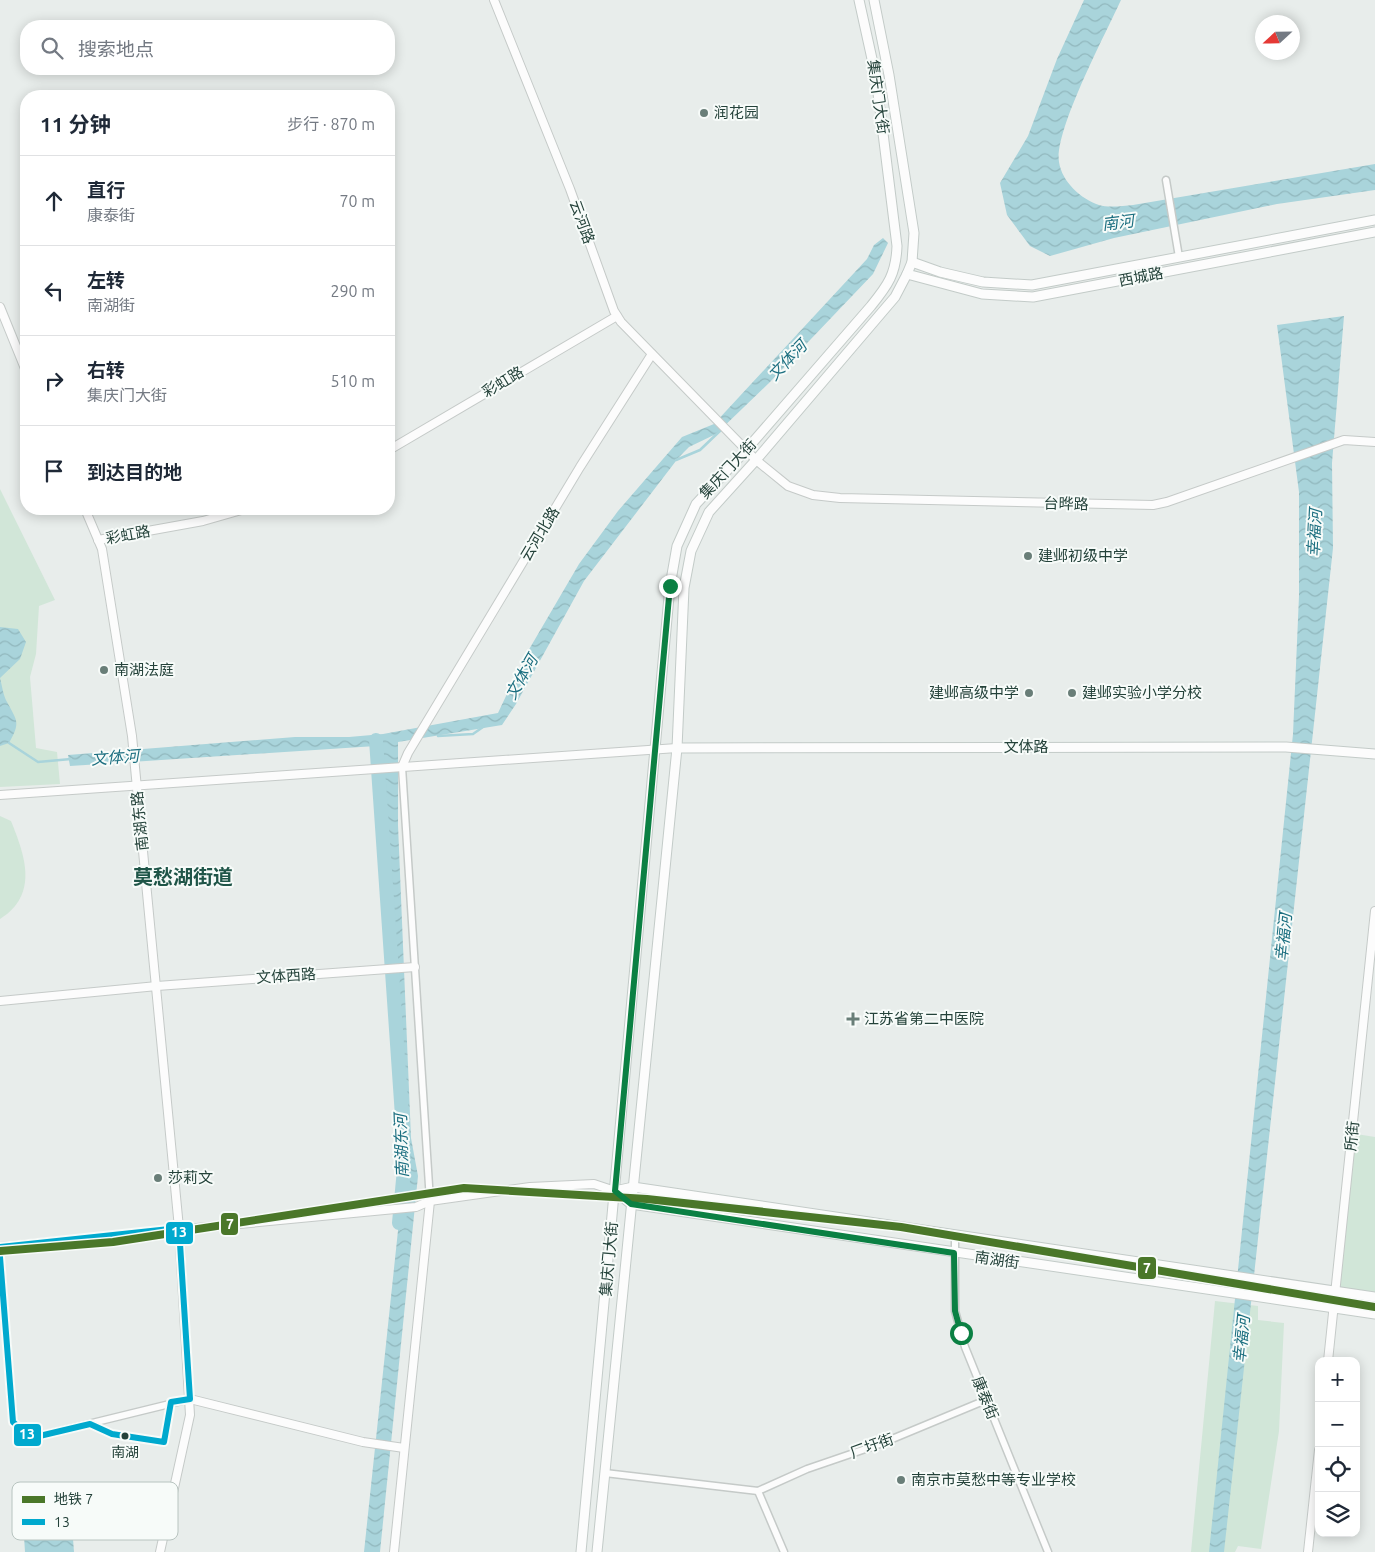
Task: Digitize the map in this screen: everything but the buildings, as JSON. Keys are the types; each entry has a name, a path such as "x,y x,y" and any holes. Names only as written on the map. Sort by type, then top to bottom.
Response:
{"main road":[{"name":"集庆门大街","path":"581,1552 670,586 677,546 696,504 746,450 886,288 896,265 898,246 876,77 860,0"},
{"name":"集庆门大街","path":"597,1552 677,748 684,588 691,551 709,512 756,460 889,304 912,262 914,233 885,51 874,0"},
{"name":"西城路","path":"912,262 940,272 983,282 1032,285 1375,220"},
{"name":"西城路","path":"907,274 982,294 1033,297 1375,232"},
{"name":"文体路","path":"677,748 1290,747 1375,754"},
{"name":"南湖街","path":"615,1191 633,1187 955,1237 1375,1297"},
{"path":"615,1191 631,1204"},
{"name":"南湖街","path":"631,1204 1375,1314"}],"street":[{"name":"云河路","path":"494,0 617,316 732,436"},
{"path":"1166,180 1179,257"},
{"path":"0,307 20,356"},
{"name":"彩虹路","path":"395,446 617,316"},
{"name":"云河北路","path":"400,767 580,467 652,354"},
{"name":"台晔路","path":"732,436 756,460 788,486 813,495 952,501 1153,505 1167,502 1290,457 1344,440 1375,442"},
{"name":"南湖东路","path":"87,515 102,549 132,736 179,1228 190,1399"},
{"name":"彩虹路","path":"98,540 204,521 224,515"},
{"path":"0,794 677,748"},
{"path":"394,1552 430,1201 400,767"},
{"name":"所街","path":"1328,1357 1375,911"},
{"name":"文体西路","path":"0,1001 157,986 415,967"},
{"path":"0,1247 179,1228 416,1208 430,1201 530,1187 594,1184 615,1191"},
{"name":"康泰街","path":"955,1237 955,1311 965,1347 1048,1552"},
{"path":"0,1257 13,1422 31,1438 190,1399 363,1442 404,1448"},
{"path":"175,1482 190,1415 190,1399"},
{"name":"厂圩街","path":"758,1491 807,1469 880,1444 986,1400"},
{"path":"605,1473 758,1491 784,1552"},
{"path":"1308,1552 1315,1487"}],"green space":[{"path":"0,489 55,600 39,606 36,654 30,677 36,748 57,752 60,784 0,787"},
{"path":"0,816 11,821 21,848 25,874 20,898 12,909 0,919"},
{"path":"1350,1133 1375,1137 1375,1297 1335,1291"},
{"path":"1215,1301 1258,1306 1258,1320 1284,1323 1279,1431 1261,1549 1238,1546 1235,1552 1191,1552"}],"water":[{"name":"南河","path":"1084,0 1121,0 1072,106 1060,147 1059,162 1064,176 1073,189 1086,199 1103,206 1133,205 1375,164 1375,190 1277,204 1114,238 1050,256 1030,246 1007,215 1000,183 1028,136 1057,59"},
{"path":"883,238 888,243 873,274 769,383 716,434 689,447 679,457 584,581 516,704 502,725 398,742 398,825 411,1138 418,1176 380,1552 364,1552 406,1155 383,841 380,749 376,746 70,766 68,755 295,737 349,737 383,734 498,713 524,658 579,564 618,511 682,437 714,424 867,259 874,245"},
{"name":"幸福河","path":"1344,316 1332,463 1333,548 1224,1552 1209,1552 1293,734 1299,596 1299,492 1277,325"},
{"path":"0,627 18,629 26,642 20,659 0,678"},
{"path":"0,678 4,696 15,718 16,726 9,743 0,746"},
{"path":"24,1540 73,1540 74,1552 25,1552"}],"waterway":[{"name":"文体河","path":"676,460 700,450 722,429"},
{"name":"文体河","path":"438,736 473,734 483,727"},
{"name":"南湖东河","path":"376,740 402,1116 404,1169 399,1223"},
{"name":"文体河","path":"9,743 38,762 71,759"}],"metro line":[{"name":"7","path":"0,1251 113,1242 464,1188 647,1199 901,1227 1375,1307"}],"transit line":[{"name":"13","path":"0,1247 179,1228 190,1399 171,1402 164,1442 112,1434 90,1424 31,1438 13,1422 0,1257"}],"place":[{"name":"润花园","path":"704,113"},
{"name":"建邺初级中学","path":"1028,556"},
{"name":"南湖法庭","path":"104,670"},
{"name":"建邺高级中学","path":"1029,693"},
{"name":"建邺实验小学分校","path":"1072,693"},
{"name":"江苏省第二中医院","path":"853,1019"},
{"name":"莎莉文","path":"158,1178"},
{"name":"南湖","path":"125,1436"},
{"name":"南京市莫愁中等专业学校","path":"901,1480"}],"district":[{"name":"莫愁湖街道","path":"183,877"}],"route":[{"path":"670,586 615,1191 631,1204 954,1253 955,1311 961,1333"}]}
